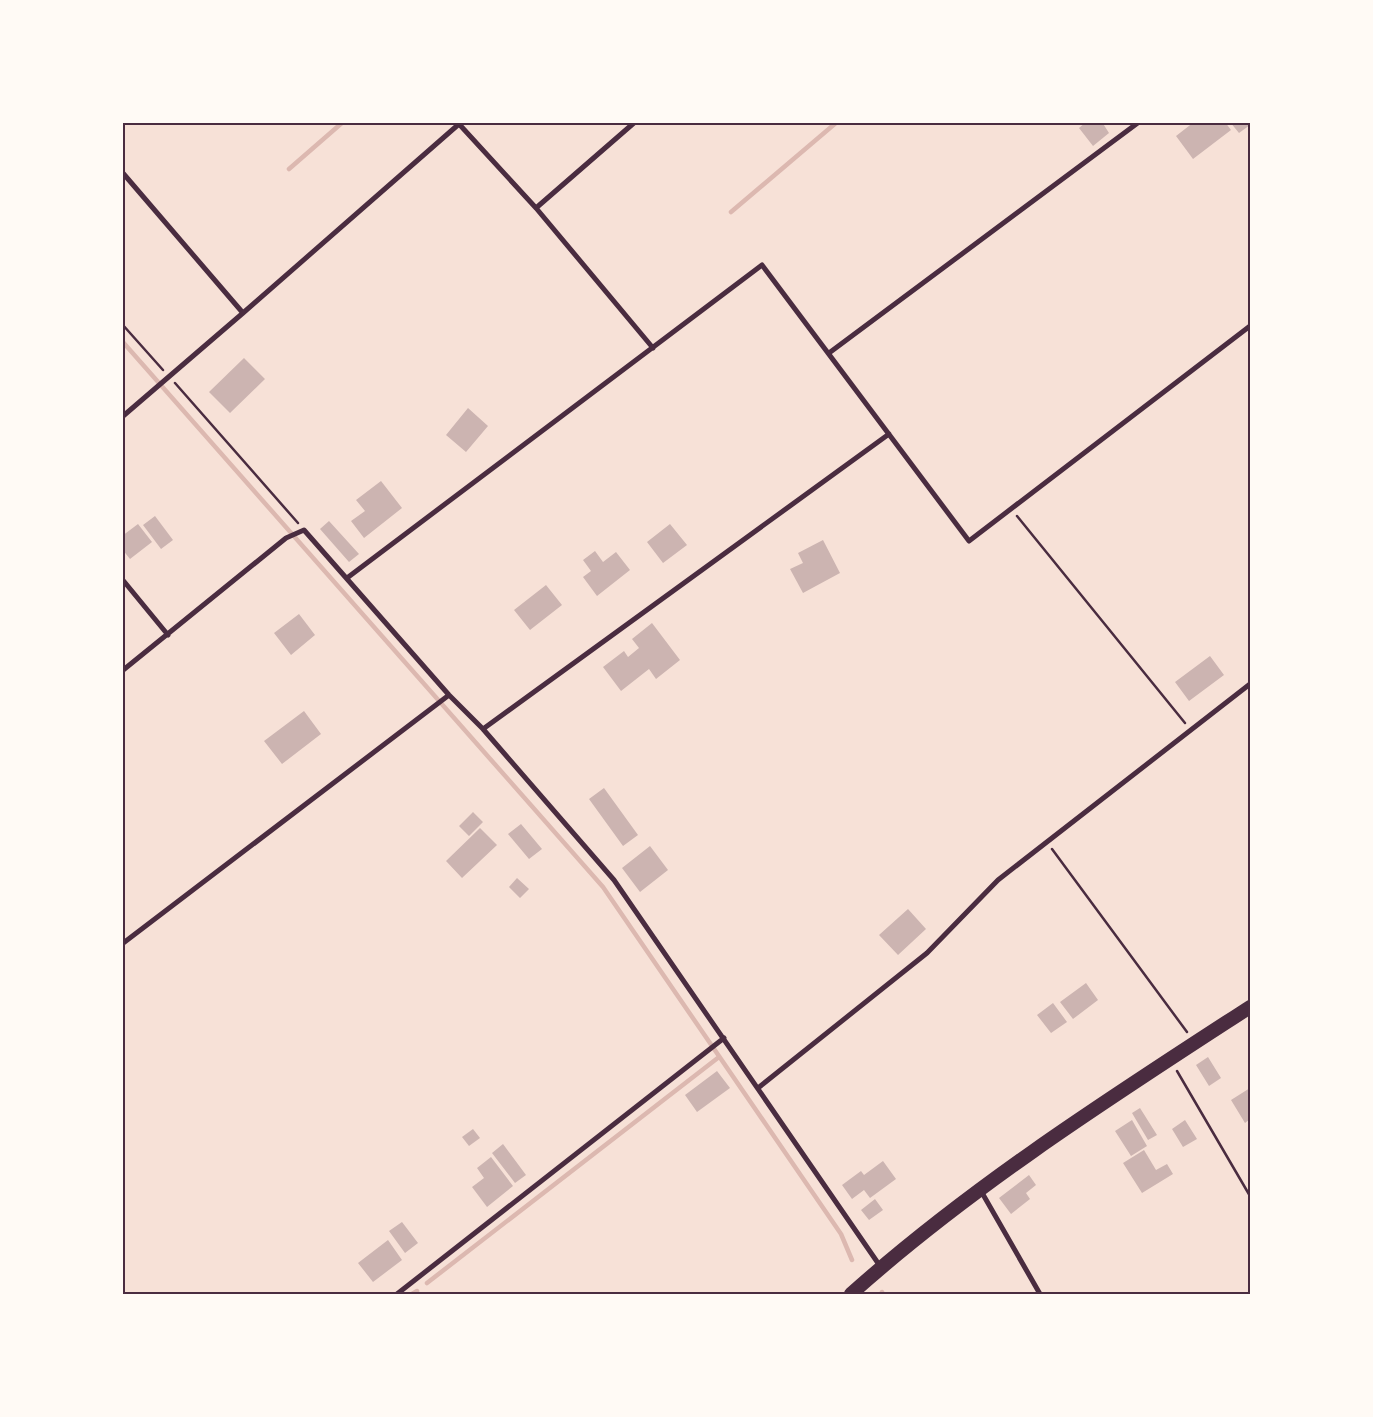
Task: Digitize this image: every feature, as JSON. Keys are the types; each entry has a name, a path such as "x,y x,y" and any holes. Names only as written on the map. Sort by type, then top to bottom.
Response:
{"highway":[{"path":"850,1294 980,1188 1250,1007"}],"street":[{"path":"536,208 635,122"},
{"path":"829,354 1139,122"},
{"path":"122,417 244,314 459,124 536,208 653,348"},
{"path":"122,172 244,314"},
{"path":"347,578 762,265 969,541 1250,326"},
{"path":"483,729 889,434"},
{"path":"122,671 286,538 304,530 449,695 483,729 614,880 881,1267"},
{"path":"122,579 168,635"},
{"path":"758,1088 927,953 998,880 1250,684"},
{"path":"122,944 449,695"},
{"path":"397,1294 724,1038"},
{"path":"980,1188 1040,1294"}],"path":[{"path":"122,324 304,530"},
{"path":"1011,509 1191,730"},
{"path":"1047,842 1195,1043"},
{"path":"1170,1059 1250,1196"}],"building":[{"path":"1086,122 1102,122 1109,133 1093,146 1079,128"},
{"path":"1194,122 1225,122 1231,130 1193,159 1176,136"},
{"path":"1230,122 1248,122 1250,125 1239,133"},
{"path":"244,358 265,379 230,413 209,392"},
{"path":"468,408 488,426 466,452 446,435"},
{"path":"381,481 402,508 364,538 351,521 365,511 356,500"},
{"path":"155,516 173,540 161,549 143,525"},
{"path":"329,521 359,554 349,562 320,529"},
{"path":"138,524 152,542 130,559 122,549 122,536"},
{"path":"670,524 687,545 663,563 647,542"},
{"path":"823,540 840,573 803,593 790,569 803,563 798,553"},
{"path":"595,551 603,562 616,552 630,570 597,596 583,577 591,571 583,560"},
{"path":"546,585 562,605 530,630 514,610"},
{"path":"299,614 315,635 291,655 274,633"},
{"path":"652,623 680,660 656,679 649,669 621,691 603,667 624,651 628,657 639,648 632,639"},
{"path":"1210,656 1224,675 1189,701 1175,682"},
{"path":"304,711 321,734 282,764 264,741"},
{"path":"604,788 638,835 623,846 589,799"},
{"path":"473,812 483,822 469,836 459,826"},
{"path":"521,824 542,849 529,859 508,834"},
{"path":"480,828 497,845 462,878 446,861"},
{"path":"650,846 668,870 640,892 622,868"},
{"path":"517,878 529,889 520,898 509,887"},
{"path":"908,909 926,929 898,955 879,935"},
{"path":"1086,983 1098,1000 1073,1019 1060,1002"},
{"path":"1053,1003 1067,1022 1051,1033 1037,1015"},
{"path":"1208,1057 1221,1078 1209,1086 1196,1065"},
{"path":"717,1071 730,1088 697,1112 685,1095"},
{"path":"1250,1088 1250,1119 1245,1123 1231,1100"},
{"path":"1140,1108 1157,1135 1148,1140 1132,1113"},
{"path":"1132,1120 1147,1146 1131,1156 1115,1131"},
{"path":"1185,1120 1197,1139 1183,1147 1172,1129"},
{"path":"473,1129 480,1138 469,1146 462,1137"},
{"path":"503,1144 526,1175 515,1183 492,1153"},
{"path":"1144,1150 1156,1170 1167,1164 1173,1174 1142,1193 1123,1163"},
{"path":"491,1157 513,1186 487,1207 472,1187 484,1178 477,1168"},
{"path":"883,1161 896,1179 870,1198 864,1190 852,1199 842,1185 861,1171 864,1175"},
{"path":"1029,1175 1036,1185 1026,1193 1030,1199 1011,1214 999,1198"},
{"path":"875,1199 883,1210 869,1220 861,1210"},
{"path":"402,1222 418,1243 405,1253 389,1231"},
{"path":"388,1240 402,1260 373,1282 358,1263"}],"waterway":[{"path":"289,169 343,122"},
{"path":"731,212 837,122"},
{"path":"122,341 603,887 841,1234 852,1260"},
{"path":"427,1283 719,1057"},
{"path":"412,1294 417,1291"}]}
